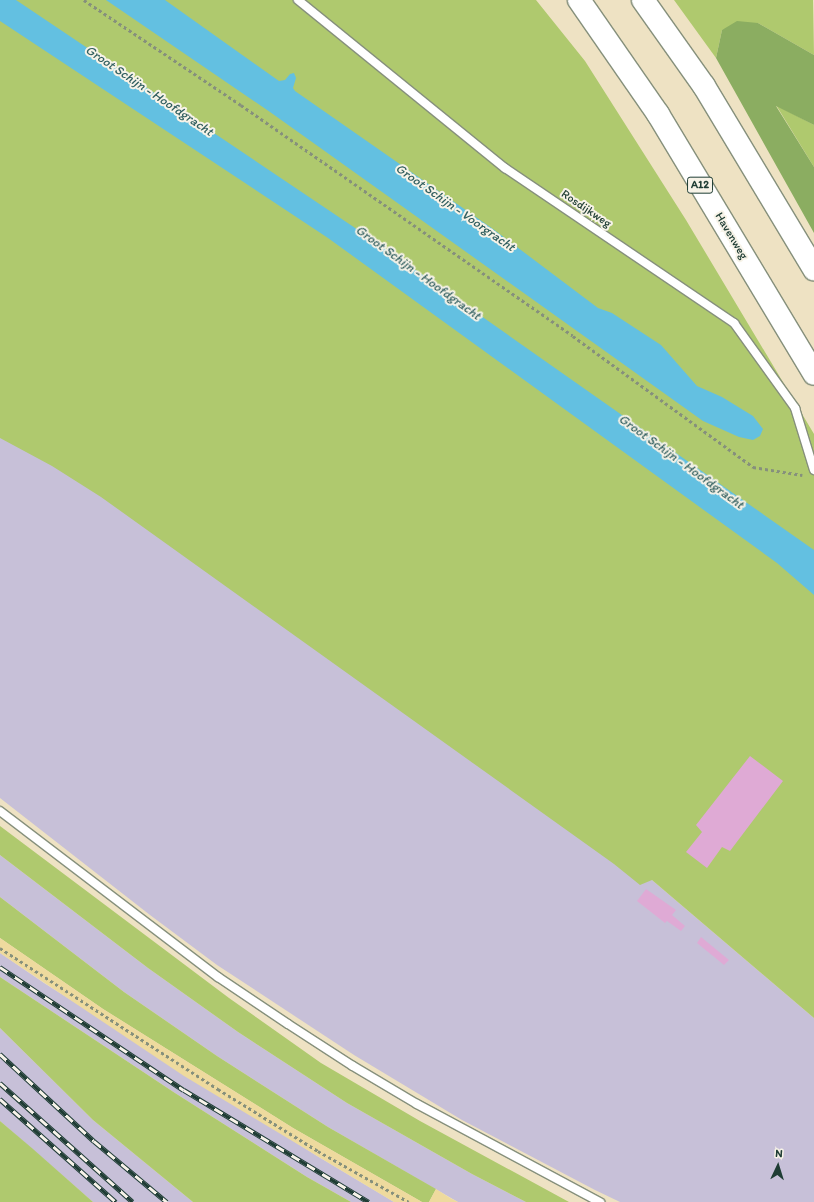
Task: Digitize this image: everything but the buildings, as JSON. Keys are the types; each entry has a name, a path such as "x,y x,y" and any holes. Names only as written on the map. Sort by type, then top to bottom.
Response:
{"highway":[{"name":"Havenweg","path":"579,0 658,114 814,374"},
{"path":"642,0 704,86 814,269"}],"lane":[{"name":"Rosdijkweg","path":"298,0 505,168 734,323 795,408 810,472"},
{"path":"0,811 218,977 294,1028 417,1104 600,1202"}],"path":[{"path":"84,0 241,105 573,336 753,467 810,472"},
{"path":"0,948 218,1089 318,1151 409,1202"}],"shaded area":[{"path":"0,366 652,880 814,1018 814,1202 620,1202 595,1190 462,1120 354,1055 217,965 150,915 0,798"},
{"path":"0,855 148,968 238,1032 347,1103 472,1174 526,1202 458,1202 328,1127 217,1056 124,992 0,897"},
{"path":"0,953 44,983 317,1156 394,1202 351,1202 307,1177 175,1093 0,977"},
{"path":"0,1028 93,1120 193,1202 93,1202 0,1121"}],"green space":[{"path":"0,0 536,0 585,61 686,220 814,434 814,1018 652,880 640,885 614,864 101,497 52,466 0,438"},
{"path":"674,0 813,0 814,55 758,23 722,30 716,58"},
{"path":"737,21 758,23 814,55 814,125 776,106 814,167 814,233 716,58 722,30"},
{"path":"776,105 814,125 814,167"},
{"path":"0,826 229,998 321,1063 420,1121 569,1202 526,1202 472,1174 347,1103 238,1032 148,968 0,855"},
{"path":"0,897 124,992 217,1056 328,1127 436,1189 429,1202 422,1202 293,1128 103,1009 0,938"},
{"path":"0,977 175,1093 307,1177 351,1202 193,1202 93,1120 0,1028"},
{"path":"0,1121 33,1149 93,1202 0,1202"}],"sand":[{"path":"0,938 103,1009 293,1128 422,1202 394,1202 184,1076 0,953"},
{"path":"436,1189 450,1198 458,1202 429,1202"}],"water":[{"name":"Groot Schijn - Hoofdgracht","path":"0,0 16,0 373,240 814,550 814,595 777,563 328,238 0,21"},
{"name":"Groot Schijn - Voorgracht","path":"106,0 165,0 279,81 285,80 290,74 294,73 296,78 293,88 295,91 493,229 598,308 612,313 661,345 697,386 722,397 753,416 763,429 760,436 753,440 739,437 703,421 270,112"}],"railway":[{"path":"0,967 184,1090 369,1202"},
{"path":"0,1054 94,1141 167,1202"},
{"path":"0,1083 133,1202"},
{"path":"0,1099 116,1202"}]}
